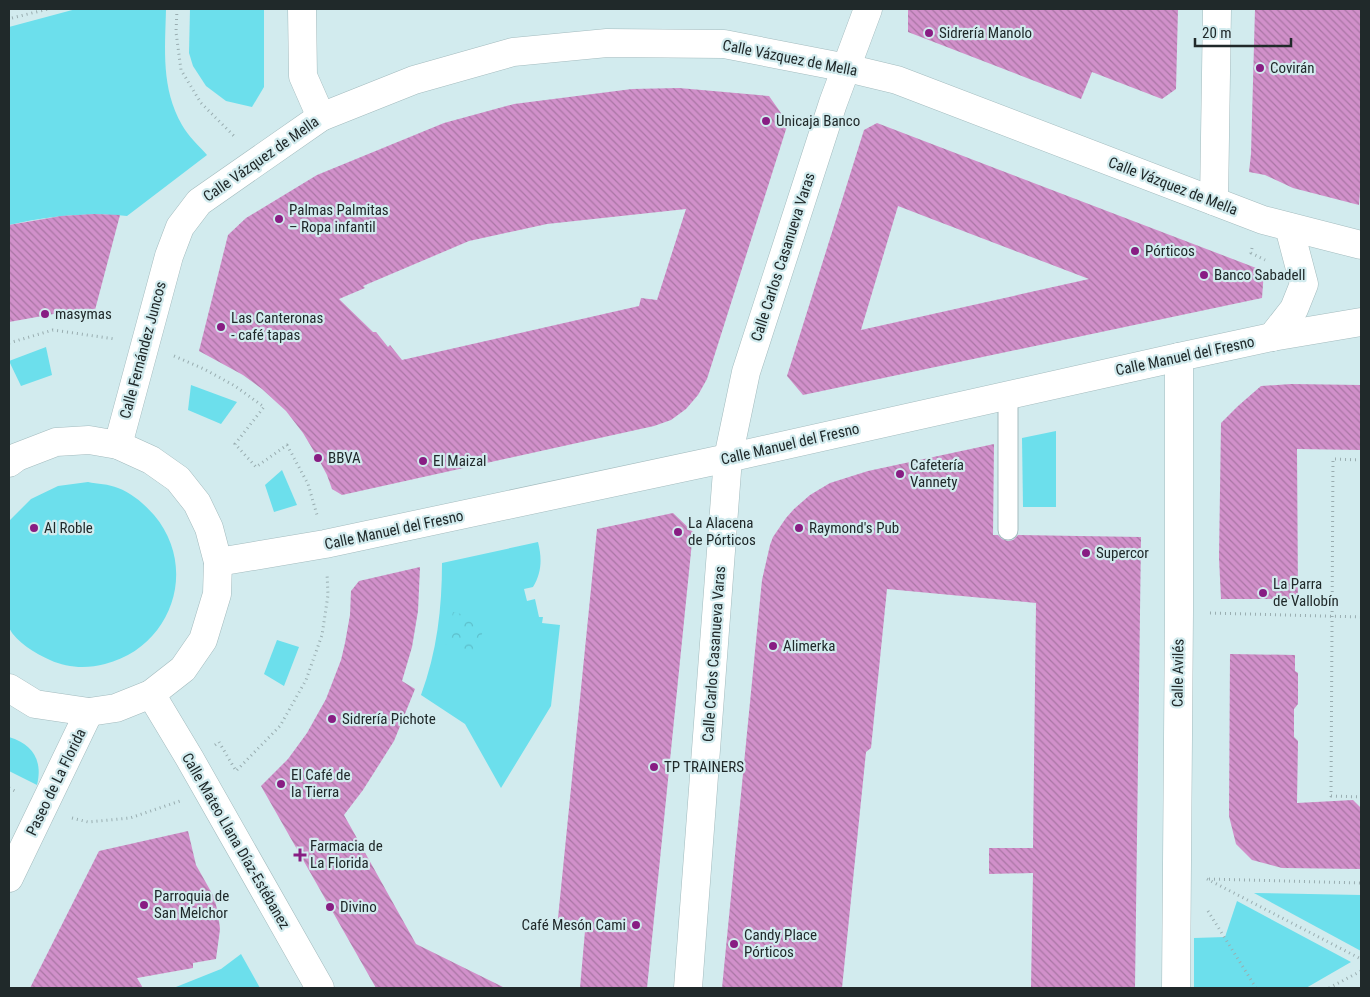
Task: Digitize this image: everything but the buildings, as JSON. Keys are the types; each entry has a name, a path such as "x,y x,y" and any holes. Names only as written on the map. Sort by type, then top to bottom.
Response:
{"street":[{"path":"302,9 303,76 321,117"},
{"name":"Calle Carlos Casanueva Varas","path":"688,988 728,458 746,372 833,103 868,9"},
{"path":"1214,200 1216,9"},
{"name":"Calle Vázquez de Mella","path":"169,256 180,227 199,202 321,117 414,80 513,52 607,43 724,44 847,68 896,80 1276,224 1361,245"},
{"path":"1272,337 1294,309 1304,284 1276,224"},
{"name":"Calle Fernández Juncos","path":"118,446 169,256"},
{"name":"Calle Manuel del Fresno","path":"218,562 326,544 728,458 1272,337 1361,322"},
{"name":"Calle Avilés","path":"1176,988 1179,357"},
{"path":"9,463 17,457 56,442 89,440 118,446 151,460 178,479 197,502 209,528 218,562 217,594 203,640 182,669 151,694 116,708 89,712 35,704 9,688"},
{"name":"Calle Mateo Llana Díaz-Estébanez","path":"151,694 320,988"},
{"name":"Paseo de La Florida","path":"9,878 89,712"}],"lane":[{"path":"1008,395 1008,530"}],"path":[{"path":"12,18 48,9"},
{"path":"177,9 176,32 181,70 201,103 258,160"},
{"path":"1269,262 1251,253 1276,224"},
{"path":"190,759 219,742 236,771 280,726 306,680 322,635 328,595 326,544 308,484 287,445 256,467 235,444"},
{"path":"1361,460 1333,459 1331,616 1331,796 1361,797"},
{"path":"1179,612 1361,617"},
{"path":"70,817 88,822 130,818 180,802 176,794"},
{"path":"1176,862 1361,959"},
{"path":"1208,879 1361,883"},
{"path":"1208,911 1256,988"},
{"path":"1329,988 1361,971"}],"green space":[{"path":"76,9 166,9 166,68 170,97 184,129 207,155 127,216 97,214 68,216 38,219 9,225 9,27"},
{"path":"190,9 264,9 264,87 252,107 226,101 206,86 193,66 189,53"},
{"path":"46,347 52,375 21,386 9,361"},
{"path":"191,385 237,402 221,424 188,410"},
{"path":"1056,431 1056,507 1023,507 1022,438"},
{"path":"282,470 297,505 274,512 265,485"},
{"path":"88,482 123,490 138,499 154,515 168,536 175,558 176,581 172,603 162,623 147,641 128,655 105,664 77,667 57,663 38,654 22,643 9,628 10,520 31,499 58,486"},
{"path":"538,542 541,559 540,570 533,587 524,589 527,601 535,599 539,617 543,617 542,623 560,625 551,706 501,788 465,724 421,695 431,663 438,630 442,563"},
{"path":"453,612 485,620 478,652 445,644"},
{"path":"277,640 299,647 284,686 264,674"},
{"path":"9,737 24,744 34,755 39,768 37,785 9,771"},
{"path":"1254,893 1361,895 1361,951"},
{"path":"1237,901 1351,962 1306,988 1194,988 1194,938 1225,937"},
{"path":"241,954 260,988 176,987 221,969"}],"place":[{"name":"Sidrería Manolo","path":"929,33"},
{"name":"Covirán","path":"1260,68"},
{"name":"Unicaja Banco","path":"766,121"},
{"name":"Palmas Palmitas – Ropa infantil","path":"279,219"},
{"name":"Pórticos","path":"1135,251"},
{"name":"Banco Sabadell","path":"1204,275"},
{"name":"masymas","path":"45,314"},
{"name":"Las Canteronas - café tapas","path":"221,327"},
{"name":"BBVA","path":"318,458"},
{"name":"El Maizal","path":"423,461"},
{"name":"Cafetería Vannety","path":"900,474"},
{"name":"Al Roble","path":"34,528"},
{"name":"Raymond's Pub","path":"799,528"},
{"name":"La Alacena de Pórticos","path":"678,532"},
{"name":"Supercor","path":"1086,553"},
{"name":"La Parra de Vallobín","path":"1263,593"},
{"name":"Alimerka","path":"773,646"},
{"name":"Sidrería Pichote","path":"332,719"},
{"name":"TP TRAINERS","path":"654,767"},
{"name":"El Café de la Tierra","path":"281,784"},
{"name":"Farmacia de La Florida","path":"300,855"},
{"name":"Parroquia de San Melchor","path":"144,905"},
{"name":"Divino","path":"330,907"},
{"name":"Café Mesón Cami","path":"636,925"},
{"name":"Candy Place Pórticos","path":"734,944"}]}
